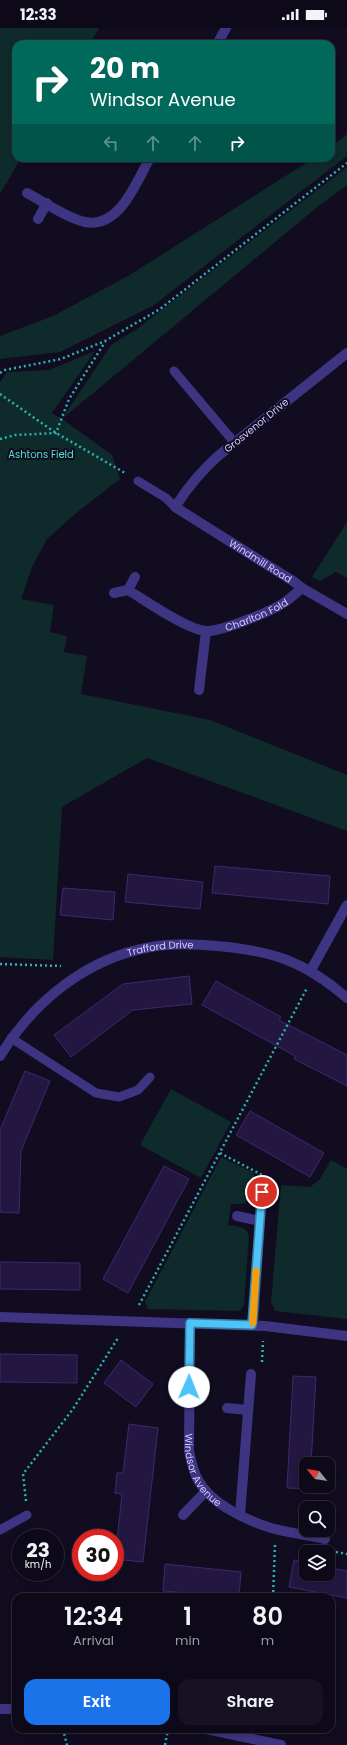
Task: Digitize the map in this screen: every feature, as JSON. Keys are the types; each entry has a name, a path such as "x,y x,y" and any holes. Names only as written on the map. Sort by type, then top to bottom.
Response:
{"street":[{"path":"219,40 226,28"},
{"path":"27,193 84,222 96,223 109,219 124,203 148,162"},
{"path":"38,219 46,203"},
{"name":"Grosvenor Drive","path":"175,507 199,473 234,442 347,353"},
{"name":"Windmill Road","path":"175,507 293,580 302,588 347,614"},
{"path":"128,590 135,577"},
{"name":"Charlton Fold","path":"206,631 218,630 269,611 286,602 302,588"},
{"path":"114,593 128,590 188,625 206,631 199,690"},
{"path":"313,971 347,906"},
{"name":"Trafford Drive","path":"0,1056 11,1038 56,990 118,955 152,947 191,944 263,951 286,958 313,971 347,998"},
{"path":"252,1325 262,1192"},
{"path":"237,1216 260,1220"},
{"path":"0,1317 252,1325 347,1336"},
{"name":"Windsor Avenue","path":"190,1323 189,1451 192,1467 199,1481 206,1491 240,1515 276,1529 325,1539"},
{"path":"240,1515 251,1374"},
{"path":"227,1408 248,1410"},
{"path":"183,1515 206,1491"},
{"path":"0,1709 12,1709"},
{"path":"225,1733 281,1745"}],"lane":[{"path":"174,371 234,442"},
{"path":"138,480 166,498 175,507"},
{"path":"11,1038 96,1093 119,1097 138,1090 150,1077"},
{"path":"0,1530 27,1515"}],"path":[{"path":"0,373 5,370 61,359 105,341 160,309 347,163"},
{"path":"56,432 69,399 105,341"},
{"path":"0,394 56,432 138,480"},
{"path":"0,439 15,435 56,432"},
{"path":"0,964 66,967 77,977"},
{"path":"27,1515 23,1474 73,1409 140,1305 313,971"},
{"path":"220,1153 264,1175 262,1192"},
{"path":"251,1374 261,1370 265,1326"},
{"path":"273,1593 276,1529"},
{"path":"64,1733 67,1745"},
{"path":"166,1745 168,1733"}],"green space":[{"path":"0,28 99,28 92,40 12,40 12,162 19,162 0,194"},
{"path":"347,134 347,156 154,305 60,352 0,359 0,336 53,316 128,276 308,162 335,162 335,144"},
{"path":"347,167 347,185 316,208 62,419 111,345 137,329"},
{"name":"Ashtons Field","path":"95,351 52,413 112,455 120,479 75,514 47,539 32,567 21,599 54,605 50,632 67,636 64,652 87,656 81,694 210,720 347,775 347,831 147,758 62,807 53,960 0,957 0,382 7,372 49,370"},
{"path":"347,522 347,578 336,572 320,581 312,577"},
{"path":"171,1089 231,1122 201,1178 140,1145"},
{"path":"221,1157 254,1173 252,1197 245,1203 231,1204 228,1225 243,1228 249,1235 244,1305 240,1311 148,1309 145,1302"},
{"path":"331,1160 347,1169 347,1319 275,1311 271,1302 281,1185 310,1187 320,1179"}],"building":[{"path":"215,866 330,876 328,904 212,893"},
{"path":"128,874 203,882 200,909 125,902"},
{"path":"63,888 115,892 113,920 60,915"},
{"path":"189,976 192,1004 133,1010 71,1057 54,1035 123,984"},
{"path":"216,981 281,1017 279,1020 347,1055 347,1086 294,1059 295,1056 202,1005"},
{"path":"25,1071 50,1081 21,1151 19,1213 0,1212 0,1130"},
{"path":"250,1111 324,1153 310,1177 236,1135"},
{"path":"164,1166 189,1179 128,1293 103,1279"},
{"path":"0,1262 80,1263 80,1290 0,1289"},
{"path":"0,1354 77,1355 77,1383 0,1382"},
{"path":"121,1360 153,1384 136,1407 104,1383"},
{"path":"293,1376 316,1377 311,1457 299,1457 299,1489 287,1488"},
{"path":"129,1424 158,1428 143,1562 124,1560 124,1529 118,1529 122,1494 115,1493 117,1473 123,1473"},
{"path":"294,1560 299,1561 299,1581 335,1581 335,1569 347,1571 347,1598 335,1596 335,1593 321,1593 289,1587"},
{"path":"165,1564 241,1572 239,1593 188,1593 163,1591"}],"slow traffic":[{"path":"253,1323 256,1271"}],"route":[{"path":"189,1387 190,1323 252,1325 262,1192"}]}
